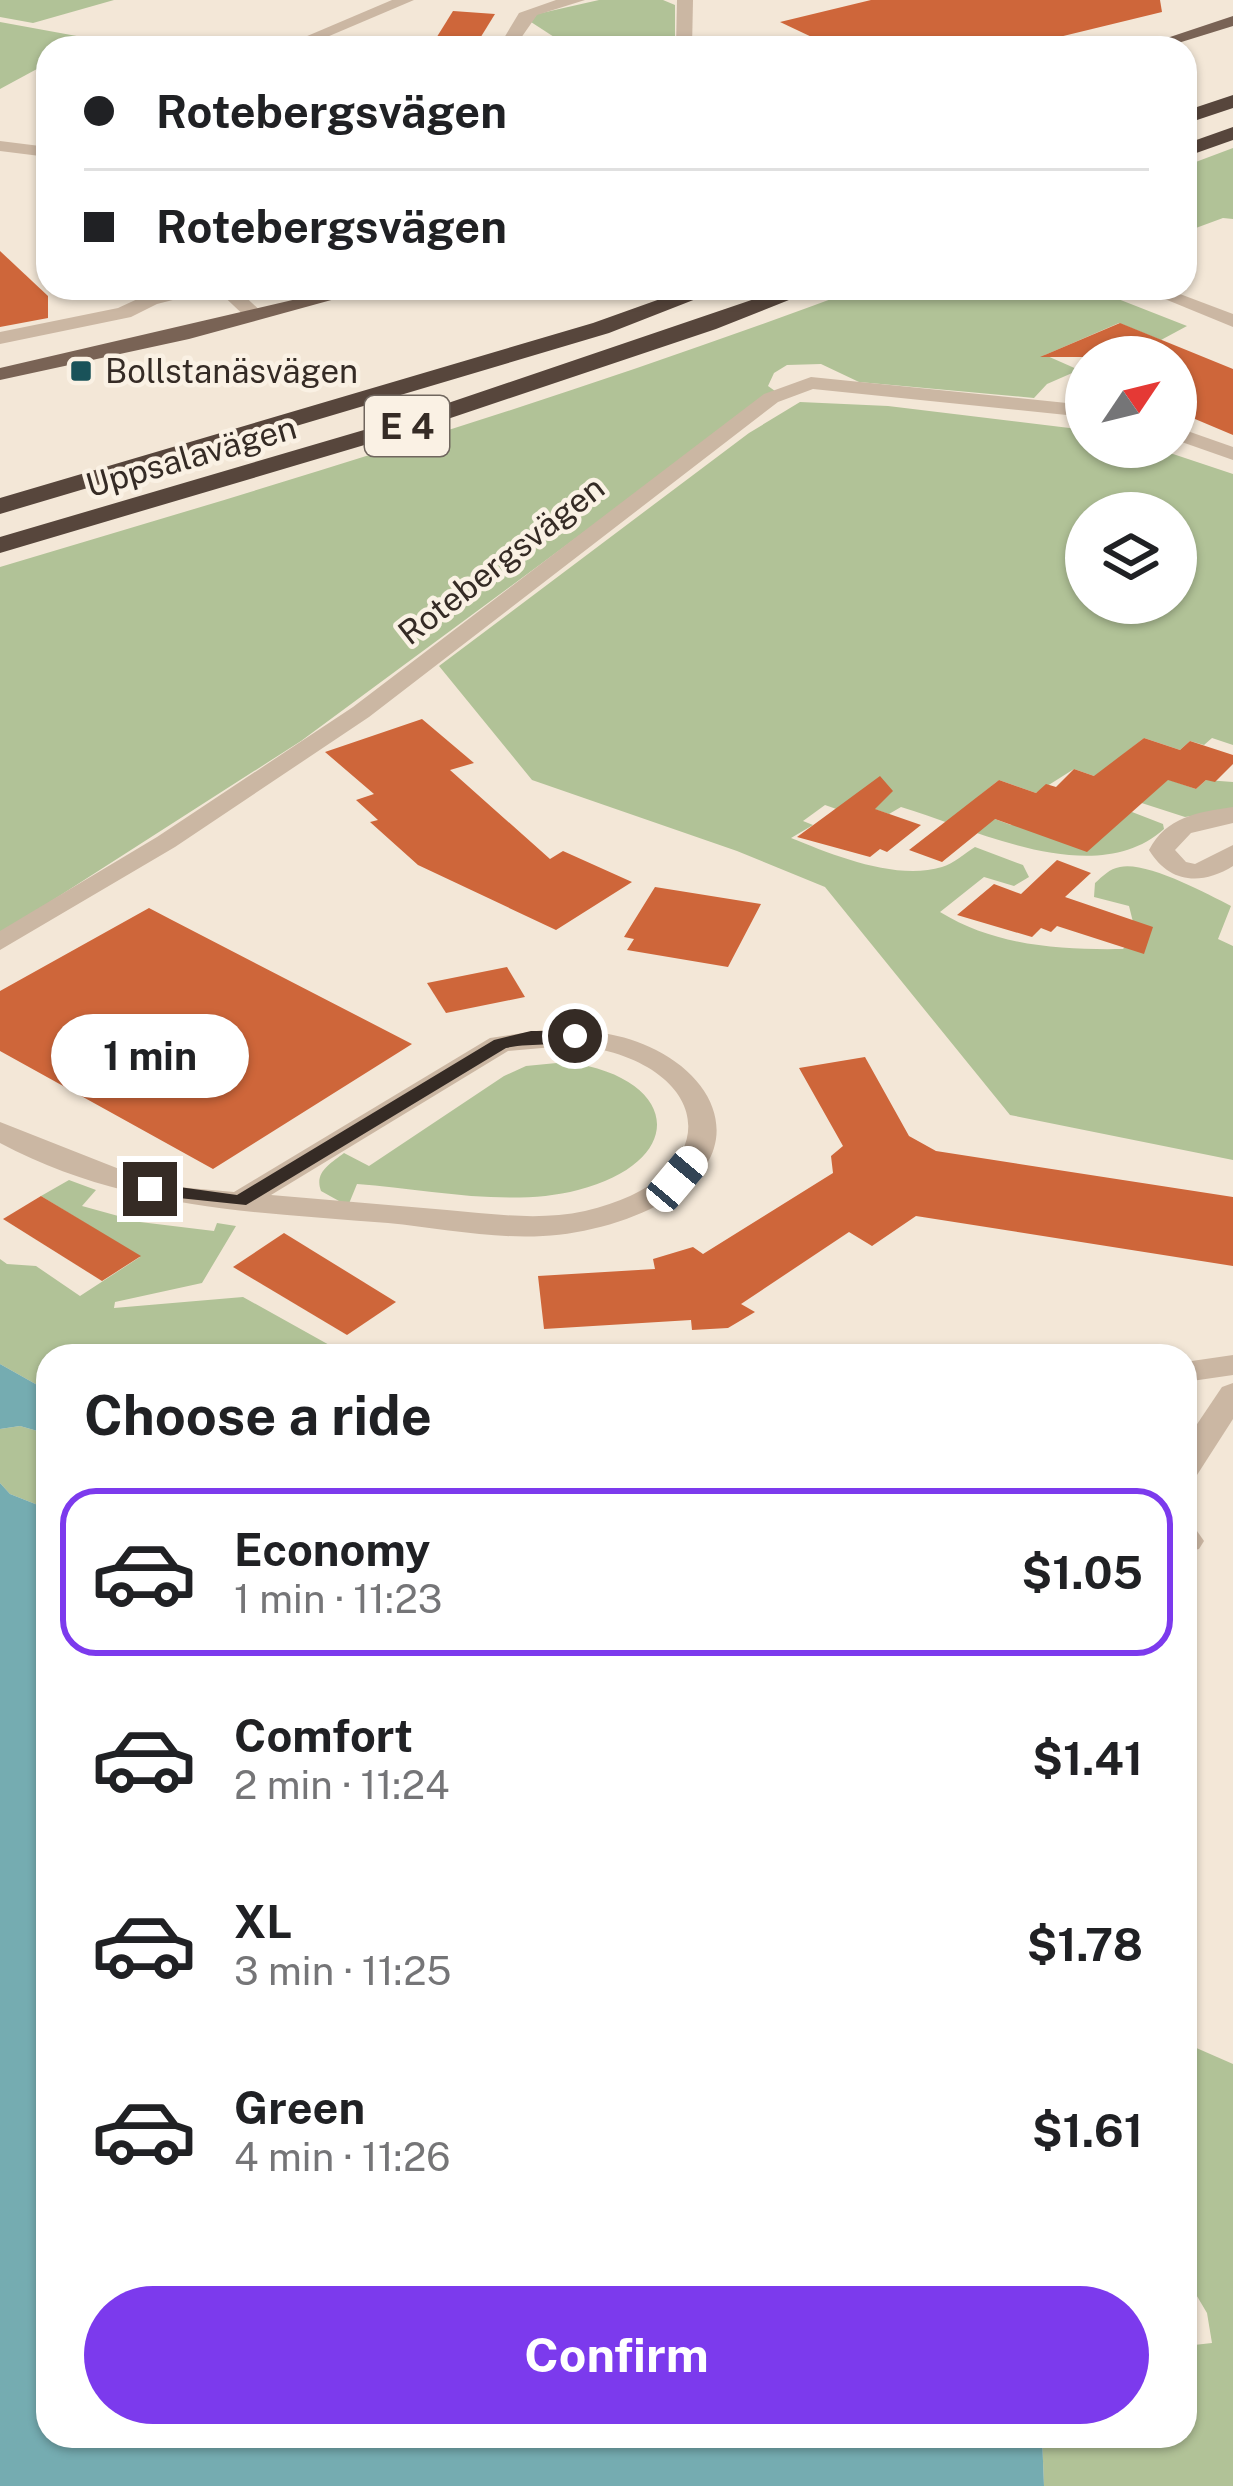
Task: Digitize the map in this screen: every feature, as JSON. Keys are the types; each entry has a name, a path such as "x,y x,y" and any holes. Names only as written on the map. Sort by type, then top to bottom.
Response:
{"highway":[{"path":"1197,114 1233,101"},
{"path":"1197,146 1233,133"},
{"name":"Uppsalavägen","path":"0,506 556,342 678,300"},
{"name":"Uppsalavägen","path":"0,544 211,487 475,405 774,300"}],"main road":[{"path":"1184,36 1233,21"},
{"path":"0,374 321,300"}],"street":[{"path":"300,36 355,0"},
{"path":"317,36 406,0"},
{"path":"510,36 523,16 577,0"},
{"path":"684,36 685,0"},
{"path":"0,146 36,150"},
{"path":"0,338 124,313 151,300"},
{"path":"238,300 257,317"},
{"path":"1178,300 1233,321"},
{"name":"Rotebergsvägen","path":"0,942 166,842 361,712 771,398 811,383 1065,409"},
{"path":"1197,441 1233,454"},
{"path":"1233,815 1185,826 1166,840 1162,850 1173,865 1195,873 1211,871 1233,853"},
{"path":"0,1131 30,1148 122,1183 178,1196 539,1227 580,1224 621,1211 677,1179 698,1153 706,1130 684,1084 636,1052 603,1040 531,1036 500,1044 240,1201"},
{"path":"1197,1370 1233,1365"},
{"path":"1197,1449 1233,1394"}],"green space":[{"path":"0,0 114,0 33,23 0,17"},
{"path":"599,0 663,0 675,5 675,36 553,36 531,22 537,14"},
{"path":"0,22 77,36 36,36 36,70 0,89"},
{"path":"1233,148 1233,219 1197,228 1197,162"},
{"path":"828,300 1121,300 1187,326 1168,336 1151,336 1119,323 1089,336 1065,336 1065,346 1045,355 1065,364 1065,376 1047,384 1034,398 859,382 821,364 787,365 774,373 768,386 775,391 301,741 0,934 0,567 541,400"},
{"path":"800,402 888,406 1065,427 1065,468 1197,468 1197,462 1233,474 1233,745 1212,738 1204,745 1190,741 1180,750 1144,738 1125,753 1164,778 1196,789 1206,780 1233,782 1233,810 1185,817 1092,787 1097,777 1074,769 1036,793 999,780 979,796 976,812 1011,825 1132,812 1163,824 1164,829 1136,847 1104,855 1070,855 999,840 901,807 889,814 871,808 859,817 825,805 803,821 813,825 791,838 845,858 905,871 942,867 975,847 1023,865 1029,877 1014,886 984,877 940,912 983,932 1029,944 1123,949 1136,934 1129,906 1094,897 1095,883 1120,867 1160,873 1231,906 1218,939 1233,946 1233,1160 1010,1115 825,887 737,851 532,780 439,666 749,433"},
{"path":"567,1062 605,1071 632,1085 650,1102 657,1121 653,1141 639,1160 614,1177 578,1190 524,1197 357,1184 348,1206 321,1191 322,1174 344,1153 369,1166 504,1076 526,1066"},
{"path":"69,1180 96,1190 82,1206 140,1222 214,1231 217,1223 236,1226 202,1283 115,1302 114,1308 243,1297 327,1344 36,1344 36,1384 0,1364 0,1259 36,1266 80,1296 140,1257 41,1196"},
{"path":"20,1426 36,1431 36,1504 10,1494 0,1483 0,1429"},
{"path":"1197,2048 1233,2064 1233,2486 1044,2486 1042,2448 1197,2448 1197,2345 1212,2343 1207,2313 1197,2296"}],"water":[{"path":"0,1364 36,1384 36,1431 20,1426 0,1429"},
{"path":"0,1483 10,1494 36,1504 36,2448 1042,2448 1044,2486 0,2486"}],"building":[{"path":"871,0 1160,0 1162,12 1063,36 810,36 780,22"},
{"path":"453,11 495,14 481,36 437,36"},
{"path":"0,251 36,285 36,300 48,300 48,318 0,327"},
{"path":"1120,323 1152,336 1089,336"},
{"path":"1065,346 1065,357 1040,357"},
{"path":"1197,354 1233,369 1233,435 1197,420"},
{"path":"422,719 474,763 450,770 550,859 563,851 632,882 556,930 418,865 370,822 378,820 356,800 374,794 325,752"},
{"path":"1144,738 1180,750 1190,741 1233,755 1233,764 1215,782 1206,780 1196,789 1168,780 1087,852 995,819 942,862 909,850 999,780 1036,793 1046,784 1056,787 1074,769 1094,776"},
{"path":"880,776 893,791 875,809 921,825 887,852 880,849 870,857 797,837"},
{"path":"1057,860 1091,873 1065,897 1153,927 1144,954 1057,926 1051,932 1041,928 1032,937 957,915 994,884 1021,894"},
{"path":"655,887 761,904 728,967 627,950 634,939 624,937"},
{"path":"149,908 412,1044 213,1169 0,1051 0,991"},
{"path":"507,967 525,997 446,1013 427,983"},
{"path":"865,1057 909,1136 936,1151 1233,1197 1233,1266 916,1216 872,1246 849,1232 741,1304 755,1312 728,1328 692,1330 691,1320 544,1329 538,1276 655,1269 653,1259 693,1247 703,1254 833,1173 831,1156 843,1146 799,1068"},
{"path":"41,1196 141,1256 102,1281 3,1219"},
{"path":"284,1233 396,1302 347,1335 233,1267"}],"place":[{"name":"Bollstanäsvägen","path":"81,371"}],"route":[{"path":"150,1189 240,1201 500,1044 531,1036 575,1036"}]}
